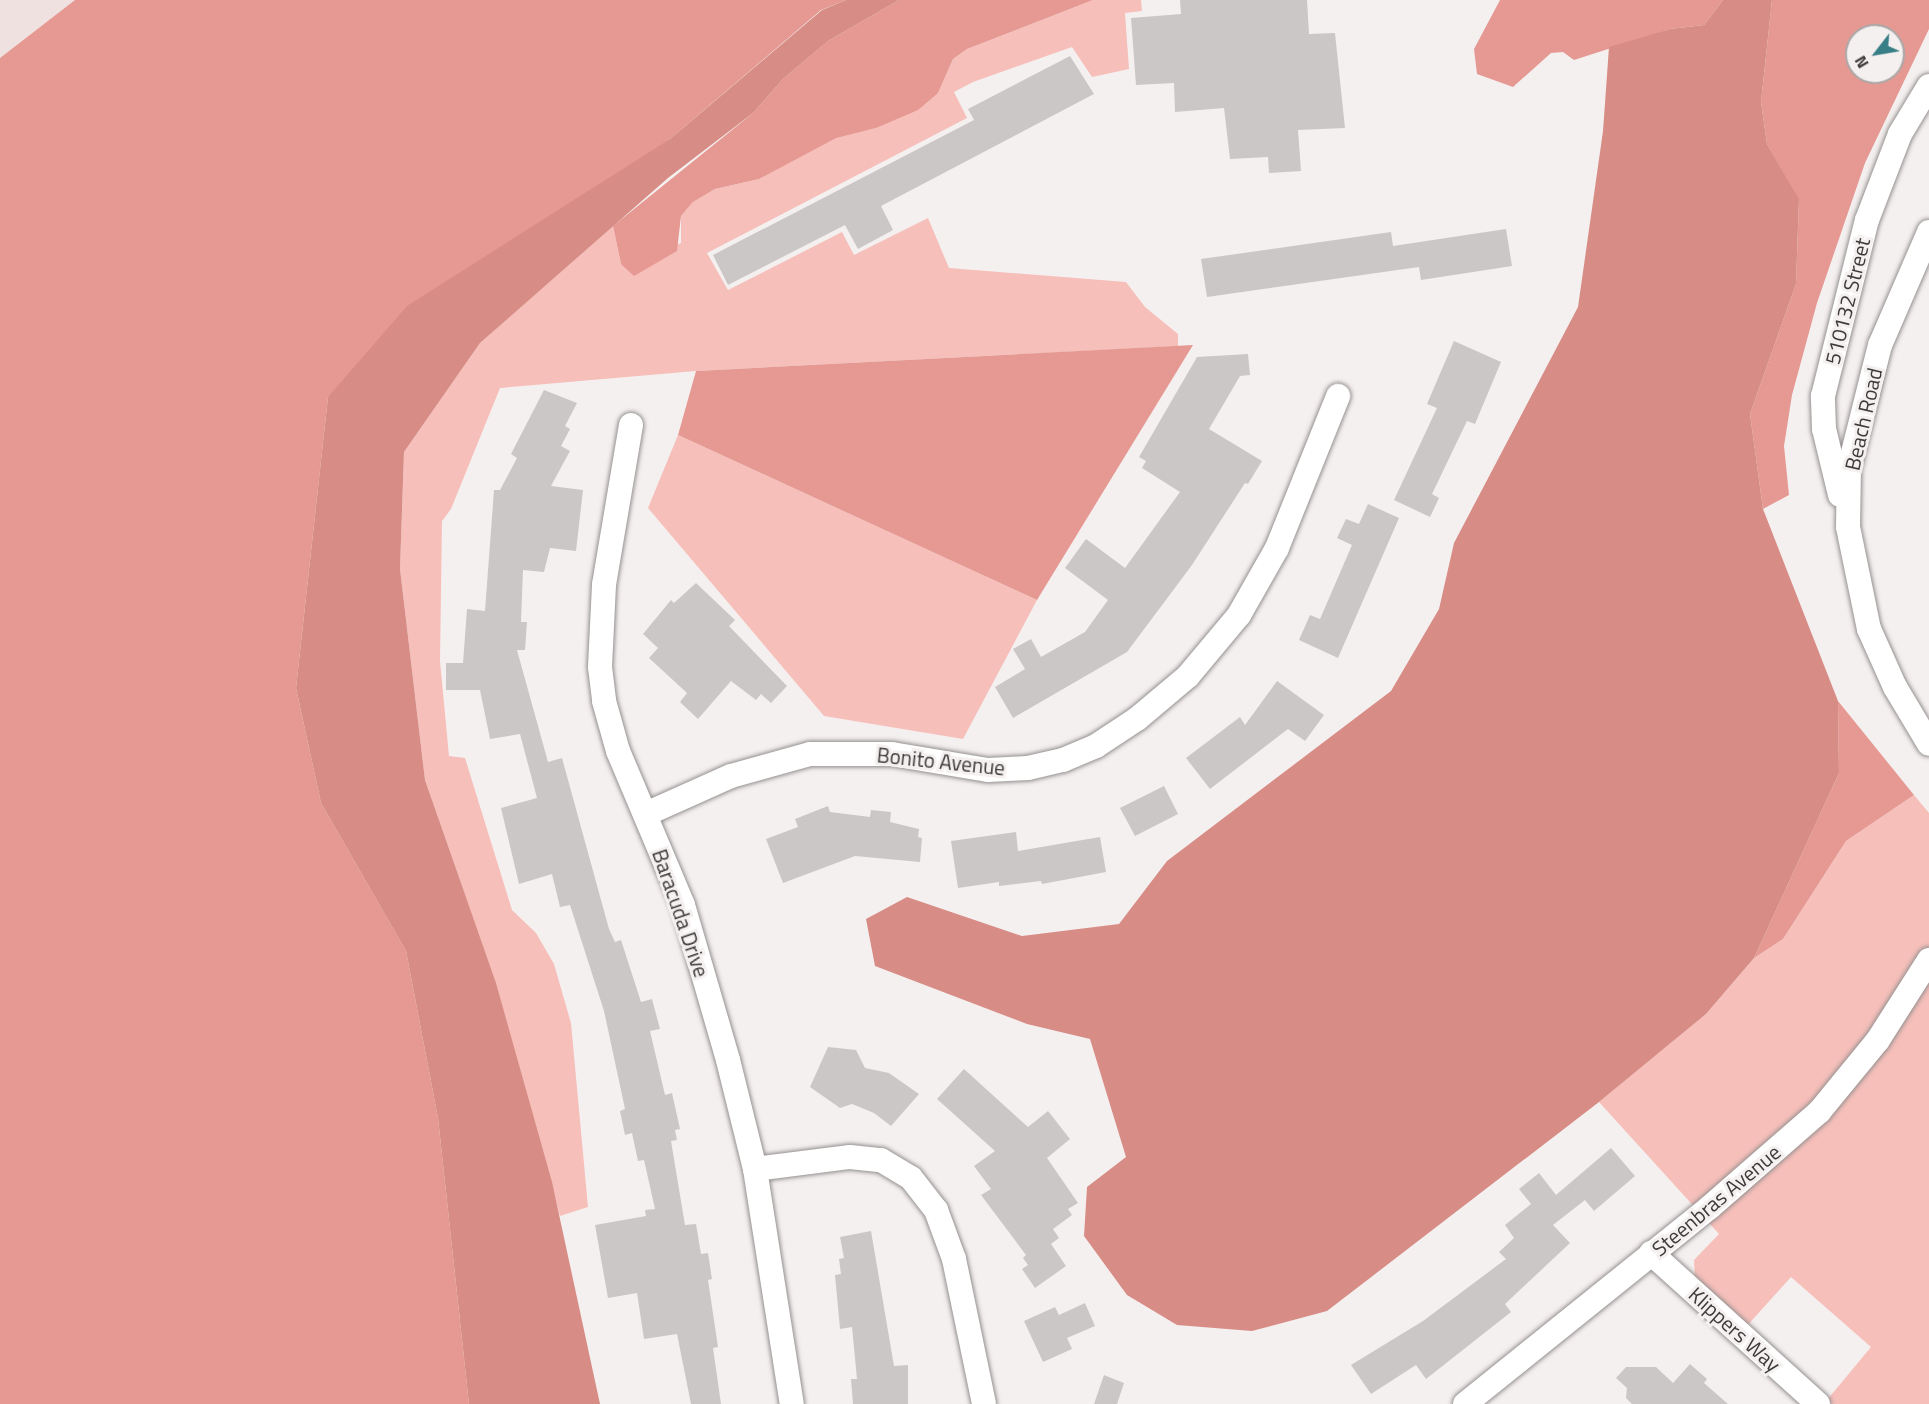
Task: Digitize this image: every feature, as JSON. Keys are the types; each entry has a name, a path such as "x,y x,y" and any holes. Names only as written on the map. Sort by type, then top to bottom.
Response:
{"street":[{"name":"510132 Street","path":"1848,527 1824,429 1823,396 1867,220 1900,134 1929,86"},
{"name":"Beach Road","path":"1929,232 1880,345 1849,468 1848,527 1869,629 1895,687 1929,744"},
{"name":"Bonito Avenue","path":"646,814 730,776 770,762 810,754 892,754 988,770 1028,768 1063,760 1096,746 1137,720 1188,676 1239,615 1277,548 1338,396"},
{"name":"Baracuda Drive","path":"631,426 604,585 600,667 608,723 683,905 755,1169 792,1404"},
{"name":"Steenbras Avenue","path":"1465,1404 1651,1253 1819,1112 1878,1040 1929,960"},
{"path":"755,1169 850,1157 880,1160 911,1178 936,1210 954,1259 984,1404"},
{"name":"Klippers Way","path":"1651,1253 1818,1404"}],"shaded area":[{"path":"0,0 75,0 0,58"},
{"path":"75,0 846,0 821,10 670,139 328,397 296,688 321,803 406,951 438,1118 469,1404 0,1404 0,58"},
{"path":"846,0 899,0 828,41 783,79 753,113 668,178 480,343 404,452 400,569 425,780 496,983 552,1182 600,1404 469,1404 438,1118 406,951 321,803 296,688 328,397 407,306 670,139 822,10"},
{"path":"899,0 1093,0 967,49 953,59 938,93 918,110 876,128 836,138 759,179 715,189 693,202 681,216 677,251 634,276 621,264 613,226 753,113 783,79 828,41"},
{"path":"1093,0 1141,0 1142,11 1125,13 1129,69 1092,77 1072,47 973,82 954,92 967,118 707,253 728,290 842,232 854,255 928,218 949,268 1126,282 1145,307 1178,334 1178,346 696,371 500,388 451,509 442,521 440,661 449,756 465,758 512,910 536,933 554,964 571,1023 588,1207 560,1216 496,984 425,780 400,569 404,452 480,343 613,226 621,264 681,243 681,216 693,202 715,189 759,179 836,137 876,128 938,93 953,59 967,49"},
{"path":"1500,0 1723,0 1704,25 1670,29 1574,60 1563,52 1551,53 1513,87 1477,74 1474,49"},
{"path":"1723,0 1772,0 1761,102 1767,144 1799,199 1796,284 1750,414 1763,509 1838,701 1839,773 1754,958 1706,1014 1599,1102 1327,1311 1252,1331 1177,1325 1127,1295 1084,1236 1087,1187 1126,1157 1090,1039 1027,1024 875,966 866,919 907,897 1022,936 1119,924 1167,861 1391,691 1439,609 1454,543 1578,307 1603,131 1609,47 1670,29 1704,25"},
{"path":"1772,0 1929,0 1929,29 1905,79 1905,24 1845,24 1845,84 1903,84 1865,163 1817,303 1792,395 1784,446 1789,495 1763,509 1750,414 1796,284 1799,200 1767,144 1761,102"},
{"path":"1193,345 1037,600 678,435 696,371"},
{"path":"678,435 1037,600 963,739 824,716 648,508"},
{"path":"1838,701 1914,795 1846,841 1783,939 1754,958 1839,773"},
{"path":"1914,795 1929,813 1929,1404 1832,1404 1827,1400 1871,1347 1791,1277 1745,1328 1695,1281 1694,1260 1719,1234 1599,1102 1706,1014 1754,958 1783,939 1846,841"}],"building":[{"path":"1180,0 1307,0 1309,34 1335,33 1345,128 1298,130 1301,171 1269,173 1268,157 1230,159 1224,108 1175,112 1174,83 1136,85 1131,18 1181,14"},
{"path":"1070,56 1094,94 881,206 893,230 858,249 845,225 728,285 713,255 974,120 968,109"},
{"path":"1506,229 1512,266 1421,280 1419,267 1207,297 1201,259 1391,232 1393,246"},
{"path":"1454,341 1501,362 1475,424 1467,421 1432,494 1439,498 1430,517 1394,500 1437,408 1427,404"},
{"path":"1248,354 1250,375 1240,376 1209,429 1262,461 1248,484 1245,483 1192,565 1127,652 1013,718 995,687 1025,669 1013,649 1031,639 1041,657 1085,632 1108,600 1065,568 1086,539 1125,568 1180,492 1142,468 1146,461 1139,457 1197,357"},
{"path":"544,390 577,403 565,426 570,429 561,446 570,451 551,486 583,490 576,551 550,548 544,572 523,570 521,622 527,622 525,650 517,650 548,762 562,758 609,929 615,942 621,940 641,1002 652,999 660,1029 650,1031 665,1095 672,1093 680,1129 675,1130 677,1140 671,1141 685,1225 696,1224 701,1254 708,1253 712,1279 708,1280 718,1347 713,1348 721,1404 691,1404 677,1334 644,1339 637,1293 608,1298 595,1225 646,1216 645,1210 655,1209 644,1160 638,1161 632,1133 625,1135 620,1111 625,1109 604,1011 570,905 560,907 552,874 519,884 501,808 537,798 520,734 490,739 480,690 446,690 446,663 463,663 467,609 485,611 494,490 500,490 517,458 511,454"},
{"path":"1368,504 1399,518 1338,658 1299,640 1310,615 1320,619 1352,545 1337,538 1346,519 1359,524"},
{"path":"696,583 735,620 729,626 787,686 771,703 761,694 756,700 731,681 698,719 680,702 687,693 649,658 658,648 643,634 671,600 674,603"},
{"path":"1277,681 1324,715 1305,741 1288,729 1210,789 1186,758 1240,717 1245,725"},
{"path":"1164,786 1178,814 1135,836 1120,808"},
{"path":"828,806 830,812 870,817 871,810 891,812 890,822 919,829 918,837 922,838 920,862 855,856 783,883 766,839 798,827 795,819"},
{"path":"1016,832 1018,851 1100,837 1106,872 1042,884 1041,881 999,886 999,882 958,888 951,841"},
{"path":"828,1047 856,1050 865,1068 889,1073 919,1094 891,1126 874,1113 852,1104 840,1108 810,1087"},
{"path":"964,1069 1028,1127 1048,1111 1070,1139 1047,1158 1078,1203 1068,1209 1072,1215 1053,1229 1059,1238 1051,1244 1066,1266 1035,1288 1022,1269 1028,1265 1023,1258 1026,1255 981,1195 991,1189 974,1166 995,1151 937,1099"},
{"path":"1611,1148 1635,1176 1594,1211 1585,1200 1553,1225 1570,1243 1505,1304 1511,1312 1426,1379 1416,1365 1371,1394 1351,1365 1423,1321 1506,1259 1499,1252 1514,1238 1505,1225 1531,1204 1519,1189 1539,1173 1556,1195"},
{"path":"871,1231 894,1366 908,1365 908,1404 853,1404 851,1379 857,1379 852,1327 840,1329 835,1275 841,1274 839,1259 844,1258 840,1237"},
{"path":"1085,1303 1095,1326 1067,1338 1072,1349 1043,1362 1024,1321 1055,1307 1059,1315"},
{"path":"1690,1364 1707,1379 1704,1383 1728,1404 1632,1404 1626,1398 1627,1388 1616,1378 1626,1367 1656,1367 1673,1383"},
{"path":"1104,1375 1124,1383 1117,1404 1094,1404"}]}
